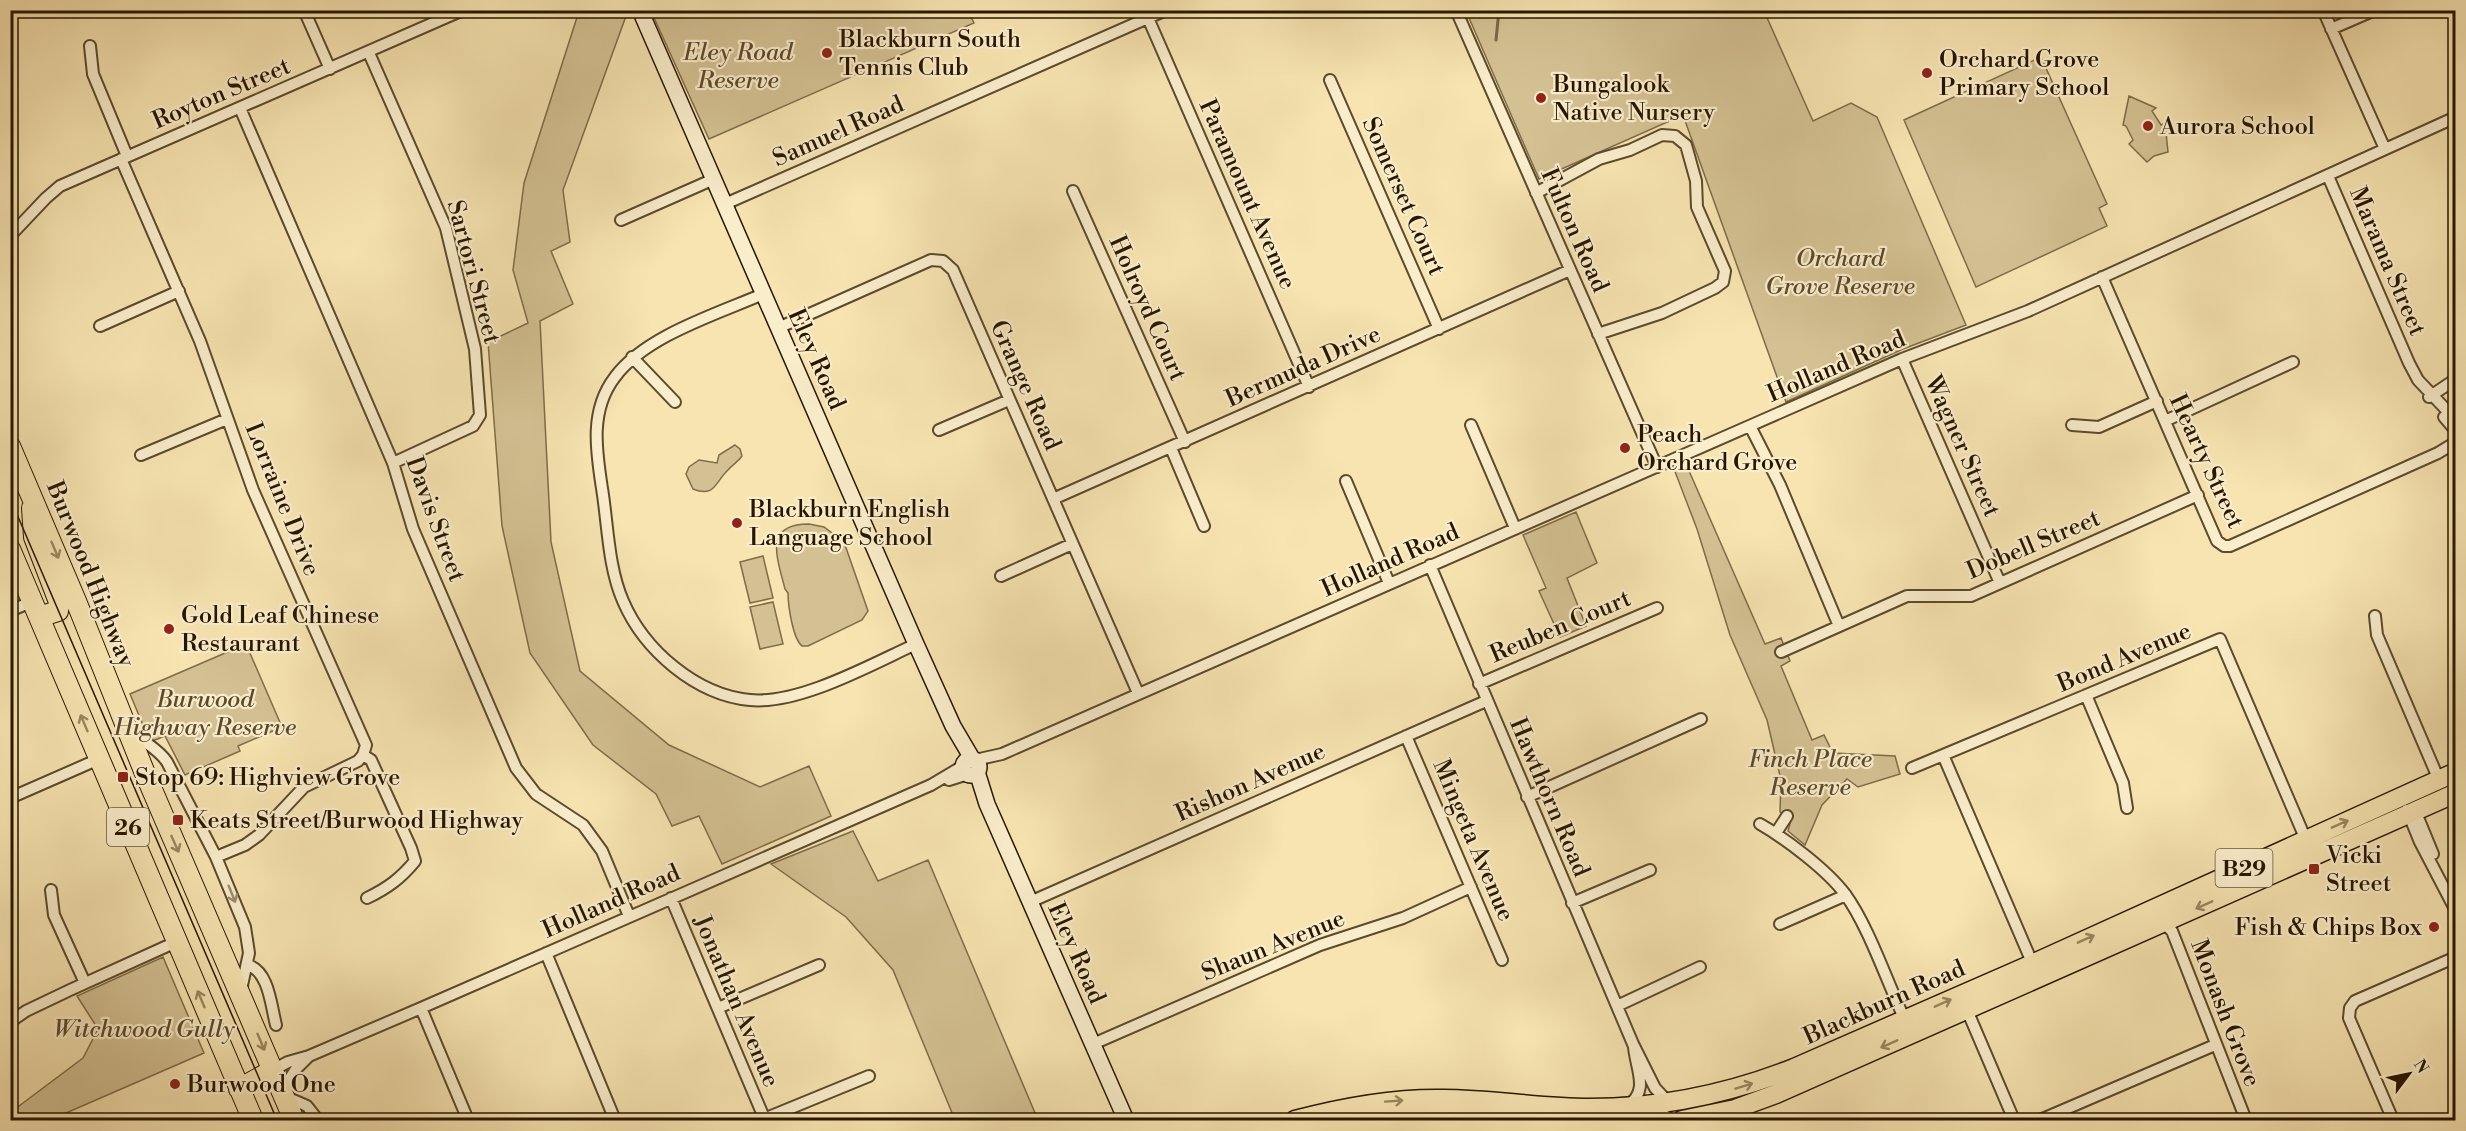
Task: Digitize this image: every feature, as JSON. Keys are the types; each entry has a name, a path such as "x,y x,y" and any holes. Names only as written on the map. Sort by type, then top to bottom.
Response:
{"highway":[{"name":"Burwood Highway","path":"10,446 124,723 294,1120"},
{"path":"32,497 34,537 59,602 58,611 36,609"},
{"name":"26","path":"10,549 253,1120"},
{"path":"239,1089 273,1070"}],"main road":[{"name":"Eley Road","path":"640,10 1126,1120"},
{"name":"Blackburn Road","path":"1682,1120 1720,1113 1763,1100 1967,1010 2035,971 2306,840 2456,772"},
{"name":"Blackburn Road","path":"1295,1120 1378,1102 1442,1099 1588,1108 1624,1107 1665,1112 1776,1075 1905,1020 2163,923 2456,793"},
{"path":"1532,1105 1584,1113 1649,1115 1665,1112"},
{"path":"1371,1120 1434,1115 1519,1120"}],"street":[{"path":"304,10 330,69"},
{"name":"Royton Street","path":"10,236 60,186 463,10"},
{"name":"Samuel Road","path":"725,204 1166,10"},
{"name":"Fulton Road","path":"1456,10 1657,466"},
{"path":"2323,10 2385,149"},
{"path":"2331,29 2375,10"},
{"name":"Paramount Avenue","path":"1148,18 1309,387"},
{"name":"Lorraine Drive","path":"90,46 93,74 124,157 200,341 253,490 366,745 363,755 371,760 411,848 415,861 403,877 368,898"},
{"name":"Sartori Street","path":"369,52 446,228 475,349 480,415 472,426 393,463"},
{"name":"Somerset Court","path":"1330,80 1439,329"},
{"name":"Davis Street","path":"240,108 393,463 413,529 516,768 536,794 583,825 602,851 629,916"},
{"name":"Holland Road","path":"273,1070 971,768 1902,359 2028,311 2456,117"},
{"path":"1536,193 1599,159 1630,150 1662,135 1675,136 1686,146 1696,181 1697,207 1725,271 1723,282 1662,313 1598,334"},
{"name":"Marama Street","path":"2328,176 2409,363 2418,380 2456,420"},
{"path":"621,220 714,179"},
{"name":"Holroyd Court","path":"1073,191 1185,442"},
{"name":"Grange Road","path":"778,328 931,260 943,261 953,270 1138,693"},
{"name":"Bermuda Drive","path":"1053,500 1570,270"},
{"name":"Hearty Street","path":"2102,276 2217,540 2224,546 2230,546 2438,453 2456,442"},
{"path":"100,326 179,291"},
{"path":"764,294 654,342 632,357 614,378 600,404 595,437 613,569 623,602 642,633 667,662 693,680 722,693 751,700 784,698 813,689 916,644"},
{"path":"632,357 675,402"},
{"name":"Wagner Street","path":"1902,359 2000,583"},
{"path":"2165,421 2293,362"},
{"path":"2431,394 2456,378"},
{"name":"Marama Street","path":"2431,394 2436,410 2456,431"},
{"path":"939,430 1009,400"},
{"path":"2072,425 2099,427 2157,401"},
{"path":"141,455 227,419"},
{"path":"1471,425 1515,528"},
{"path":"1750,426 1780,485 1839,626"},
{"path":"1171,448 1204,526"},
{"name":"Hearty Street","path":"2438,453 2456,448"},
{"path":"1346,481 1389,583"},
{"name":"Dobell Street","path":"1781,652 1906,596 1971,596 2198,495"},
{"path":"1001,576 1072,544"},
{"name":"Hawthorn Road","path":"1430,565 1572,903 1665,1112"},
{"name":"Reuben Court","path":"1479,684 1657,608"},
{"path":"10,611 36,609"},
{"path":"2374,616 2377,635 2439,780"},
{"name":"Bond Avenue","path":"1912,768 2220,639 2306,840"},
{"path":"2086,695 2123,783 2127,807"},
{"name":"Rishon Avenue","path":"1030,902 1486,701"},
{"path":"1527,797 1701,719"},
{"name":"Burwood Highway","path":"124,723 166,759 216,857 247,934 249,948 241,993"},
{"name":"Mingeta Avenue","path":"1406,736 1502,960"},
{"path":"216,857 246,845 259,836 304,787 358,760 363,755"},
{"path":"1943,755 2035,971"},
{"path":"10,798 99,759"},
{"path":"2405,795 2456,910"},
{"path":"1776,833 1787,816"},
{"path":"1760,824 1776,833 1836,883 1846,895 1858,916 1905,1020"},
{"path":"1572,903 1650,870"},
{"name":"Shaun Avenue","path":"1093,1044 1320,945 1402,918 1471,887"},
{"path":"51,890 54,915 85,983"},
{"path":"1780,924 1846,895"},
{"name":"Jonathan Avenue","path":"671,898 764,1120"},
{"name":"Monash Grove","path":"2163,923 2172,931 2246,1120"},
{"path":"10,1022 26,1011 176,942"},
{"path":"546,952 615,1120"},
{"path":"2393,1120 2349,1018 2350,1008 2355,1001 2456,957"},
{"path":"247,964 255,967 261,974 276,1025"},
{"path":"718,1008 819,965"},
{"path":"1617,1006 1700,967"},
{"path":"420,1008 468,1120"},
{"path":"1967,1010 2014,1120"},
{"name":"Hawthorn Road","path":"1624,1107 1636,1098 1642,1085 1633,1044"},
{"path":"2040,1120 2215,1045"},
{"name":"Holland Road","path":"283,1094 296,1069 309,1056"},
{"path":"764,1120 869,1076"},
{"path":"283,1094 303,1103 318,1120"}],"green space":[{"path":"579,11 624,11 626,16 563,190 570,242 551,251 573,304 540,321 551,542 580,671 669,745 760,787 809,766 831,816 722,864 699,816 672,826 656,794 593,745 530,653 502,526 488,342 528,323 513,270 524,183"},
{"name":"Eley Road Reserve","path":"651,11 968,11 974,23 709,139"},
{"name":"Orchard Grove Reserve","path":"1466,11 1764,11 1813,121 1851,103 1877,117 1966,325 1903,349 1786,402 1683,115 1539,179"},
{"path":"2041,57 2107,204 2099,208 2107,226 1976,287 1904,120"},
{"path":"2129,96 2156,108 2152,111 2161,125 2165,123 2168,152 2154,156 2147,162 2129,144 2133,140 2126,126 2123,125"},
{"path":"735,445 740,449 742,456 714,487 706,492 693,489 686,474 689,467 699,460 717,463 719,455"},
{"name":"Finch Place Reserve","path":"1686,464 1765,644 1781,638 1790,661 1781,666 1812,740 1824,735 1833,753 1895,756 1900,774 1858,787 1847,779 1822,805 1805,845 1788,831 1791,820 1780,812 1781,780 1767,720 1730,635 1697,529 1674,469"},
{"path":"1576,512 1597,563 1567,578 1586,626 1560,637 1539,591 1546,588 1523,535"},
{"path":"809,524 824,527 844,542 868,611 862,620 808,646 802,646 796,637 792,622 788,593 779,565 777,545 779,536 785,530 794,525"},
{"path":"763,556 773,598 750,603 740,562"},
{"path":"773,602 783,644 760,649 750,607"},
{"name":"Burwood Highway Reserve","path":"246,644 282,727 238,746 240,751 185,775 165,736 150,742 130,694"},
{"path":"853,831 878,881 928,860 1038,1120 955,1120 893,970 846,917 771,864"},
{"name":"Witchwood Gully","path":"163,957 204,1053 50,1120 11,1120 11,1112 83,1058 98,1029 77,996"}],"waterway":[{"path":"1496,40 1499,10"}],"tram line":[{"path":"10,498 277,1120"}],"place":[{"name":"Blackburn South Tennis Club","path":"827,53"},
{"name":"Orchard Grove Primary School","path":"1927,73"},
{"name":"Bungalook Native Nursery","path":"1541,98"},
{"name":"Aurora School","path":"2148,126"},
{"name":"Peach Orchard Grove","path":"1625,448"},
{"name":"Blackburn English Language School","path":"737,523"},
{"name":"Gold Leaf Chinese Restaurant","path":"169,629"},
{"name":"Stop 69: Highview Grove","path":"123,777"},
{"name":"Keats Street/Burwood Highway","path":"178,820"},
{"name":"Vicki Street","path":"2314,869"},
{"name":"Fish & Chips Box","path":"2434,927"},
{"name":"Burwood One","path":"175,1084"}]}
